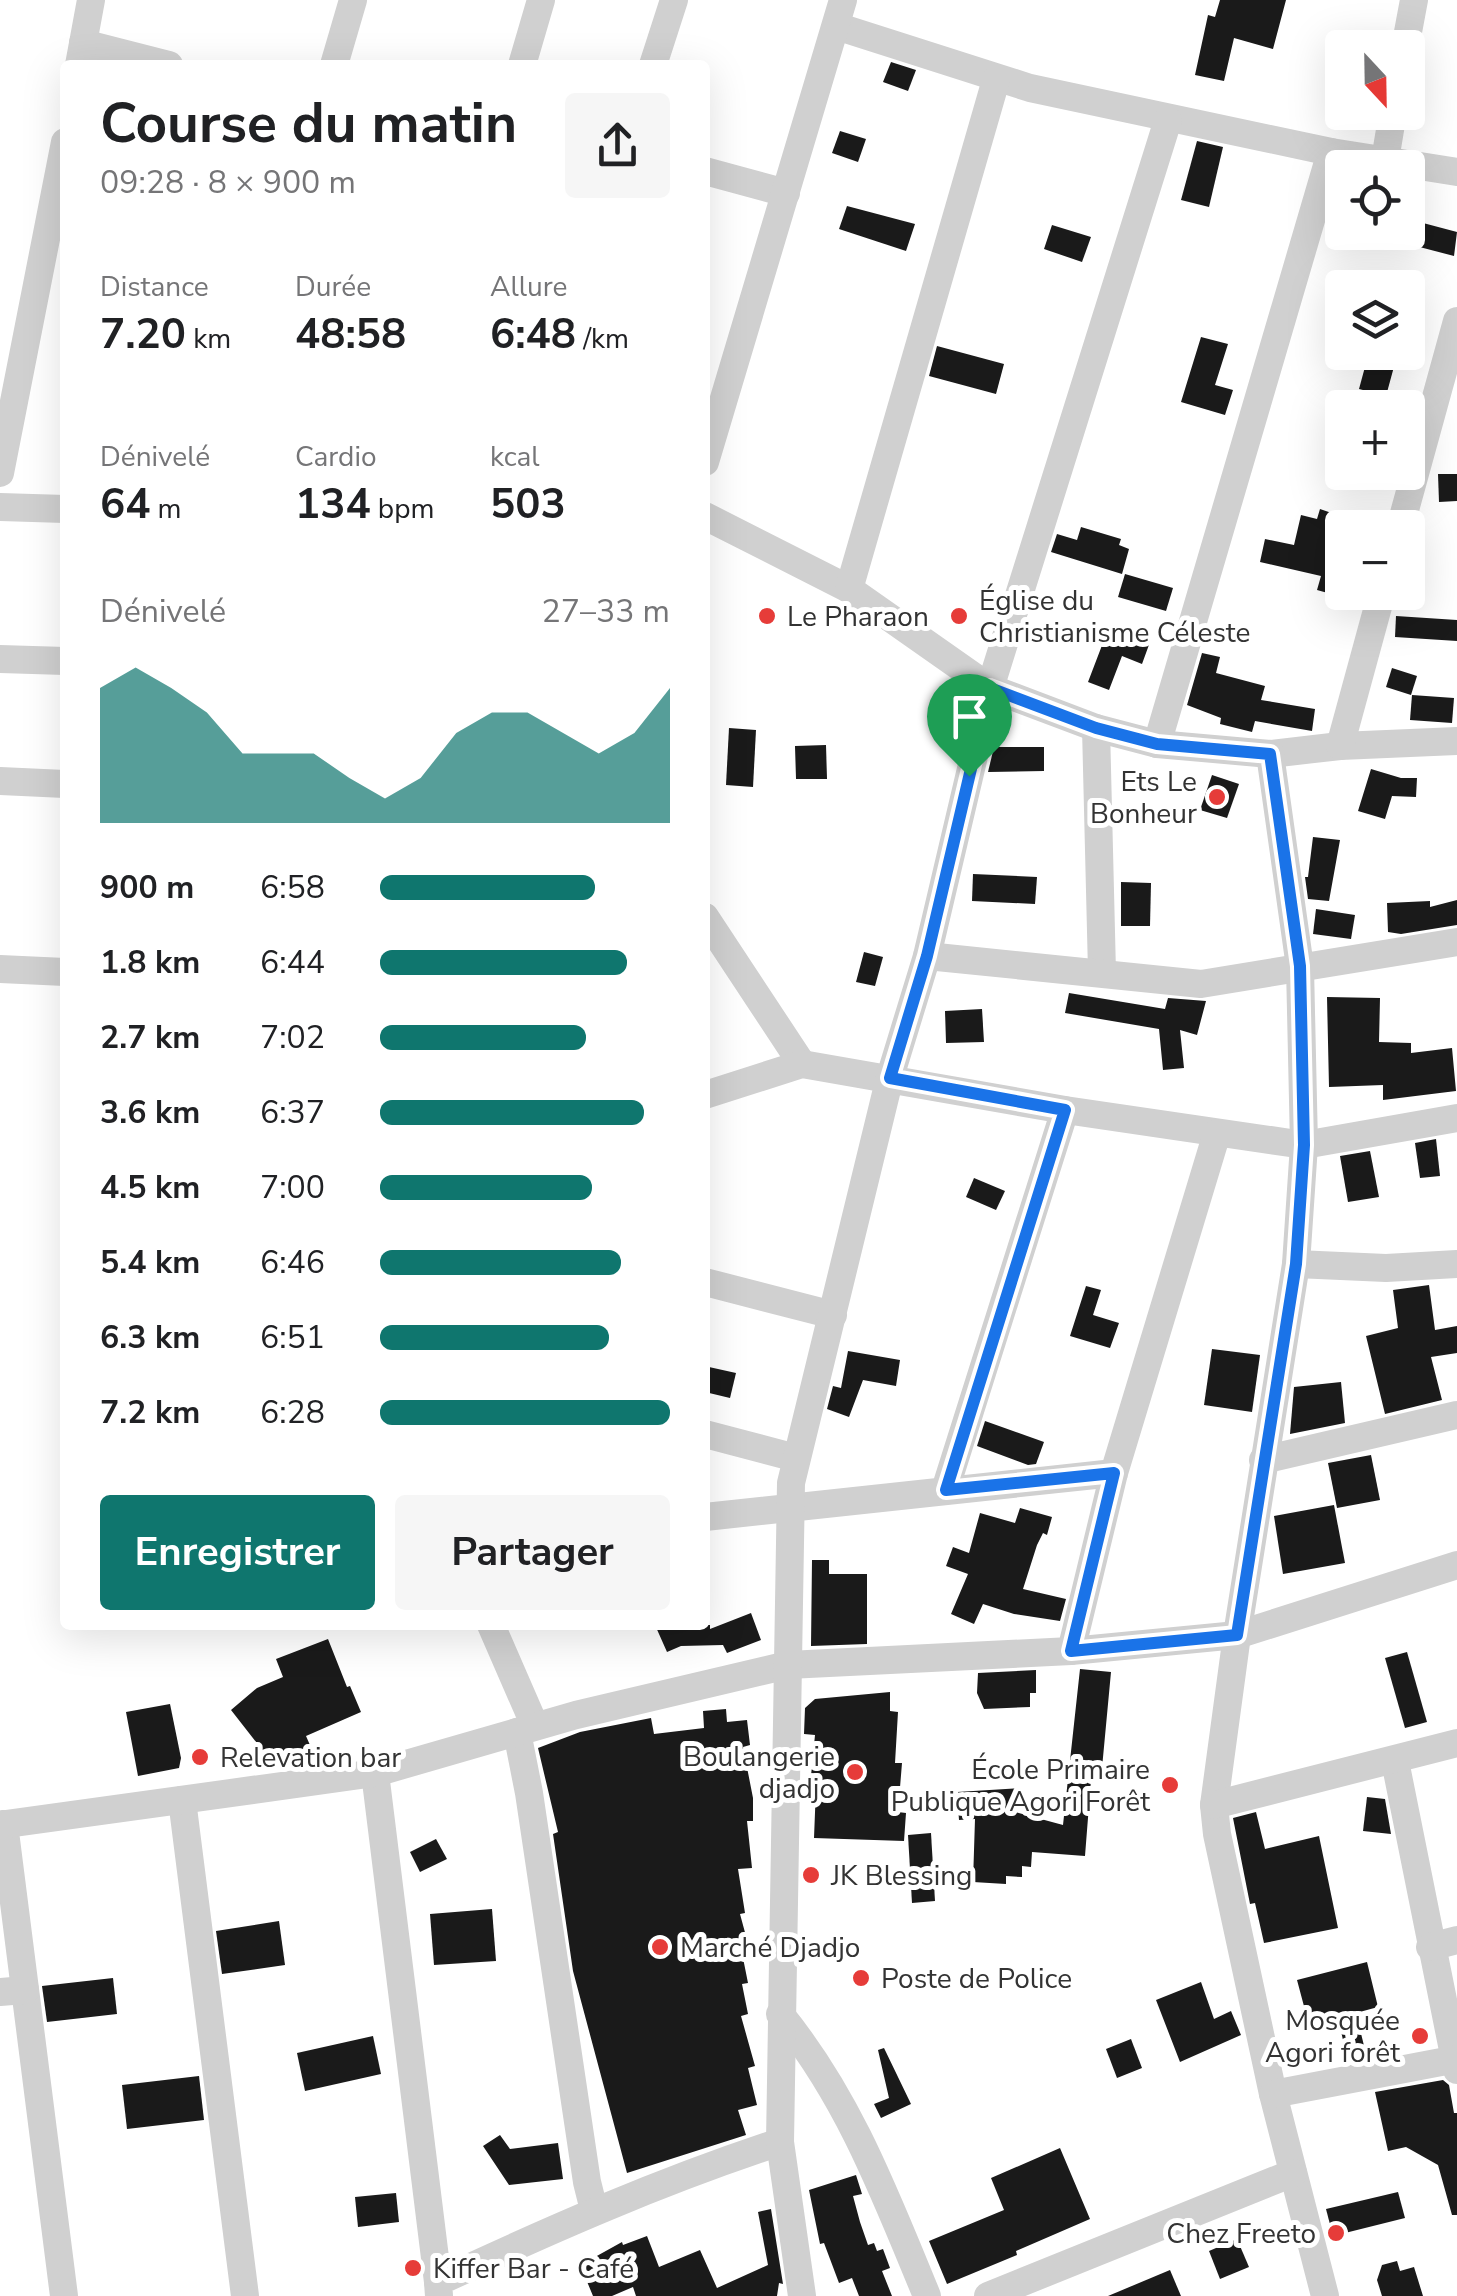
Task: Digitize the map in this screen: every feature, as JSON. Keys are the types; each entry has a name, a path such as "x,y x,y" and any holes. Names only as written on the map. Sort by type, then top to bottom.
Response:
{"street":[{"path":"91,0 81,54 130,60"},
{"path":"335,60 353,0"},
{"path":"523,60 541,0"},
{"path":"655,60 674,0"},
{"path":"1408,30 1414,0"},
{"path":"710,445 839,13 996,80 1325,151"},
{"path":"849,589 996,80"},
{"path":"802,2296 780,2142 789,1509 796,1458 890,1078 927,956 990,688 1168,120"},
{"path":"1425,167 1457,172"},
{"path":"710,172 786,193"},
{"path":"1157,744 1325,172"},
{"path":"0,474 60,193"},
{"path":"1405,510 1457,321"},
{"path":"0,508 60,509"},
{"path":"710,519 849,589 990,688 1096,728 1157,744 1270,754 1340,746 1457,741"},
{"path":"1340,746 1377,610"},
{"path":"0,660 60,660"},
{"path":"1096,728 1102,972"},
{"path":"1270,754 1300,966 1304,1145 1296,1264 1263,1460 1214,1805 1273,2094 1325,2296"},
{"path":"0,782 60,784"},
{"path":"710,925 802,1064"},
{"path":"927,956 1201,984 1457,942"},
{"path":"0,970 60,972"},
{"path":"710,1093 802,1064 1065,1110 1304,1145 1457,1118"},
{"path":"946,1490 1065,1110"},
{"path":"1071,1651 1114,1473 1217,1133"},
{"path":"1296,1264 1386,1268 1457,1264"},
{"path":"710,1283 832,1316"},
{"path":"1263,1460 1457,1415"},
{"path":"710,1435 796,1458"},
{"path":"710,1517 1114,1473"},
{"path":"64,2296 12,1991 2,1824 375,1774 526,1729 788,1665 1071,1651 1237,1635 1457,1565"},
{"path":"493,1630 526,1729 529,1792 581,2146 594,2210"},
{"path":"1214,1805 1457,1743"},
{"path":"1273,2094 1456,2063 1444,1944 1395,1760"},
{"path":"375,1774 439,2289 594,2210 694,2170 780,2142"},
{"path":"182,1800 245,2296"},
{"path":"780,2014 809,2049 862,2140 927,2296"},
{"path":"988,2296 1294,2172"}],"building":[{"path":"1220,0 1286,0 1273,49 1234,38 1224,81 1195,75 1208,15 1215,17"},
{"path":"891,62 916,70 908,91 883,82"},
{"path":"840,131 866,139 858,162 832,153"},
{"path":"1197,141 1223,147 1209,207 1181,200"},
{"path":"847,206 915,224 906,251 839,229"},
{"path":"1425,224 1457,232 1454,256 1425,248"},
{"path":"1052,225 1091,237 1082,262 1044,249"},
{"path":"1201,337 1228,344 1215,385 1233,390 1225,415 1181,402"},
{"path":"937,346 1004,364 996,394 929,376"},
{"path":"1364,370 1393,370 1388,390 1359,389"},
{"path":"1438,474 1457,474 1457,501 1439,502"},
{"path":"1320,509 1325,511 1325,592 1317,590 1321,576 1260,562 1265,539 1294,545 1301,515 1317,519"},
{"path":"1081,527 1121,539 1119,545 1129,549 1122,574 1051,552 1057,534 1077,540"},
{"path":"1125,574 1173,588 1166,611 1118,597"},
{"path":"1396,616 1457,620 1457,641 1395,637"},
{"path":"1109,627 1150,642 1142,664 1122,656 1109,690 1088,682"},
{"path":"1202,653 1220,657 1216,673 1265,686 1261,700 1315,709 1312,731 1255,721 1252,732 1220,724 1221,718 1187,705"},
{"path":"1392,668 1417,676 1411,695 1386,687"},
{"path":"1412,695 1454,698 1452,723 1410,720"},
{"path":"729,728 756,730 753,787 726,785"},
{"path":"826,745 827,779 796,779 795,746"},
{"path":"994,747 1044,747 1044,771 988,772"},
{"path":"1371,769 1401,778 1417,778 1416,797 1392,796 1385,819 1358,811"},
{"path":"1212,775 1239,784 1227,818 1200,810"},
{"path":"1313,837 1340,840 1329,901 1308,899 1305,877"},
{"path":"973,874 1037,877 1035,904 972,901"},
{"path":"1121,882 1151,883 1150,926 1121,926"},
{"path":"1457,900 1457,925 1401,934 1388,932 1387,903 1430,901 1430,907"},
{"path":"1316,909 1355,915 1351,939 1313,934"},
{"path":"864,952 883,957 875,986 856,982"},
{"path":"1069,993 1165,1009 1168,998 1206,1001 1197,1035 1180,1030 1184,1068 1163,1070 1159,1029 1065,1013"},
{"path":"1327,997 1380,998 1379,1042 1411,1043 1411,1053 1452,1048 1456,1091 1383,1100 1383,1085 1329,1087"},
{"path":"982,1009 984,1042 946,1043 945,1011"},
{"path":"1436,1139 1440,1176 1420,1178 1415,1143"},
{"path":"1370,1151 1379,1197 1348,1202 1340,1156"},
{"path":"974,1178 1005,1191 996,1210 966,1197"},
{"path":"1429,1285 1435,1330 1457,1326 1457,1353 1431,1357 1442,1400 1385,1414 1366,1336 1398,1328 1393,1290"},
{"path":"1086,1286 1101,1290 1093,1315 1119,1323 1110,1348 1070,1336"},
{"path":"1212,1349 1260,1355 1252,1412 1204,1405"},
{"path":"848,1351 900,1360 896,1386 863,1380 849,1417 827,1409 833,1386 841,1388"},
{"path":"710,1367 736,1373 730,1398 710,1393"},
{"path":"1341,1382 1345,1423 1290,1434 1294,1387"},
{"path":"985,1421 1044,1442 1036,1464 1028,1465 977,1446"},
{"path":"1371,1455 1380,1500 1337,1508 1328,1463"},
{"path":"1334,1505 1345,1563 1283,1574 1274,1516"},
{"path":"1020,1508 1052,1517 1047,1535 1043,1533 1037,1545 1023,1589 1066,1599 1060,1621 1014,1614 983,1604 974,1624 951,1614 968,1574 946,1566 953,1547 969,1553 980,1513 1015,1523"},
{"path":"812,1560 829,1560 829,1574 867,1574 867,1644 811,1646"},
{"path":"751,1613 761,1640 727,1653 723,1645 681,1646 667,1652 657,1630 710,1630"},
{"path":"328,1639 361,1712 306,1736 313,1752 287,1754 271,1761 231,1710 257,1688 283,1677 276,1659"},
{"path":"1407,1652 1427,1722 1405,1728 1385,1658"},
{"path":"1080,1669 1111,1672 1102,1768 1092,1767 1085,1856 1032,1852 1031,1867 1022,1866 1022,1877 1006,1876 1006,1884 973,1882 975,1819 959,1820 957,1792 1022,1788 1015,1812 1063,1825"},
{"path":"1036,1670 1036,1693 1030,1693 1030,1707 984,1709 977,1693 978,1673"},
{"path":"890,1692 890,1711 898,1712 895,1763 902,1763 898,1812 906,1813 904,1841 814,1838 816,1787 810,1786 815,1735 804,1734 805,1708 815,1699"},
{"path":"170,1704 181,1758 179,1768 138,1776 126,1712"},
{"name":"Marché Djadjo","path":"726,1709 727,1722 747,1720 750,1745 743,1747 753,1798 753,1821 747,1821 752,1868 738,1869 745,1913 740,1914 750,1951 742,1953 748,1983 742,1984 748,2014 741,2016 755,2066 748,2068 757,2105 738,2110 746,2135 627,2173 573,1971 553,1834 558,1832 538,1748 580,1732 651,1718 654,1734 704,1728 703,1711"},
{"path":"1367,1797 1385,1799 1391,1834 1363,1831"},
{"path":"1256,1812 1265,1849 1319,1836 1338,1928 1264,1943 1255,1903 1250,1904 1233,1818"},
{"path":"931,1833 935,1901 912,1903 908,1835"},
{"path":"436,1839 447,1859 420,1872 410,1852"},
{"path":"492,1909 496,1961 434,1965 430,1914"},
{"path":"279,1921 285,1965 222,1974 216,1931"},
{"path":"1367,1962 1378,2007 1356,2013 1367,2058 1348,2062 1338,2018 1309,2025 1297,1980"},
{"path":"113,1978 117,2014 47,2022 42,1986"},
{"path":"1201,1982 1214,2019 1231,2011 1241,2035 1180,2062 1156,2000"},
{"path":"373,2036 381,2074 305,2091 297,2053"},
{"path":"1131,2039 1142,2068 1117,2078 1106,2049"},
{"path":"884,2048 911,2104 881,2118 874,2104 889,2098 878,2050"},
{"path":"199,2076 204,2120 127,2129 122,2085"},
{"path":"1443,2080 1449,2085 1457,2113 1457,2215 1452,2215 1438,2165 1406,2147 1388,2151 1375,2092"},
{"path":"500,2135 510,2149 558,2143 563,2179 509,2185 483,2146"},
{"path":"1060,2148 1090,2219 947,2284 929,2241 1004,2210 991,2178"},
{"path":"856,2175 862,2194 853,2196 860,2222 868,2245 874,2243 877,2251 883,2249 890,2268 882,2271 892,2296 859,2296 852,2278 839,2283 824,2243 820,2244 809,2190"},
{"path":"1398,2192 1405,2218 1333,2236 1326,2209"},
{"path":"396,2193 399,2222 358,2227 355,2197"},
{"path":"771,2209 783,2284 779,2283 777,2296 636,2296 633,2287 612,2296 593,2296 581,2267 598,2261 595,2257 622,2242 623,2245 647,2236 659,2267 700,2250 717,2288 768,2265 758,2212"},
{"path":"1237,2239 1249,2267 1220,2279 1209,2251"},
{"path":"1397,2261 1400,2271 1414,2267 1423,2296 1382,2296 1377,2280 1382,2265"},
{"path":"1170,2270 1181,2296 1108,2296"}],"place":[{"name":"Le Pharaon","path":"767,616"},
{"name":"Église du Christianisme Céleste","path":"959,616"},
{"name":"Ets Le Bonheur","path":"1217,797"},
{"name":"Relevation bar","path":"200,1757"},
{"name":"Boulangerie djadjo","path":"855,1772"},
{"name":"École Primaire Publique Agori Forêt","path":"1170,1785"},
{"name":"JK Blessing","path":"811,1875"},
{"name":"Marché Djadjo","path":"660,1947"},
{"name":"Poste de Police","path":"861,1978"},
{"name":"Mosquée Agori forêt","path":"1420,2036"},
{"name":"Chez Freeto","path":"1336,2233"},
{"name":"Kiffer Bar - Café","path":"413,2268"}],"route":[{"path":"990,688 1096,728 1157,744 1270,754 1300,966 1304,1145 1296,1264 1237,1635 1071,1651 1114,1473 946,1490 1065,1110 890,1078 927,956 969,776 990,688"}]}
